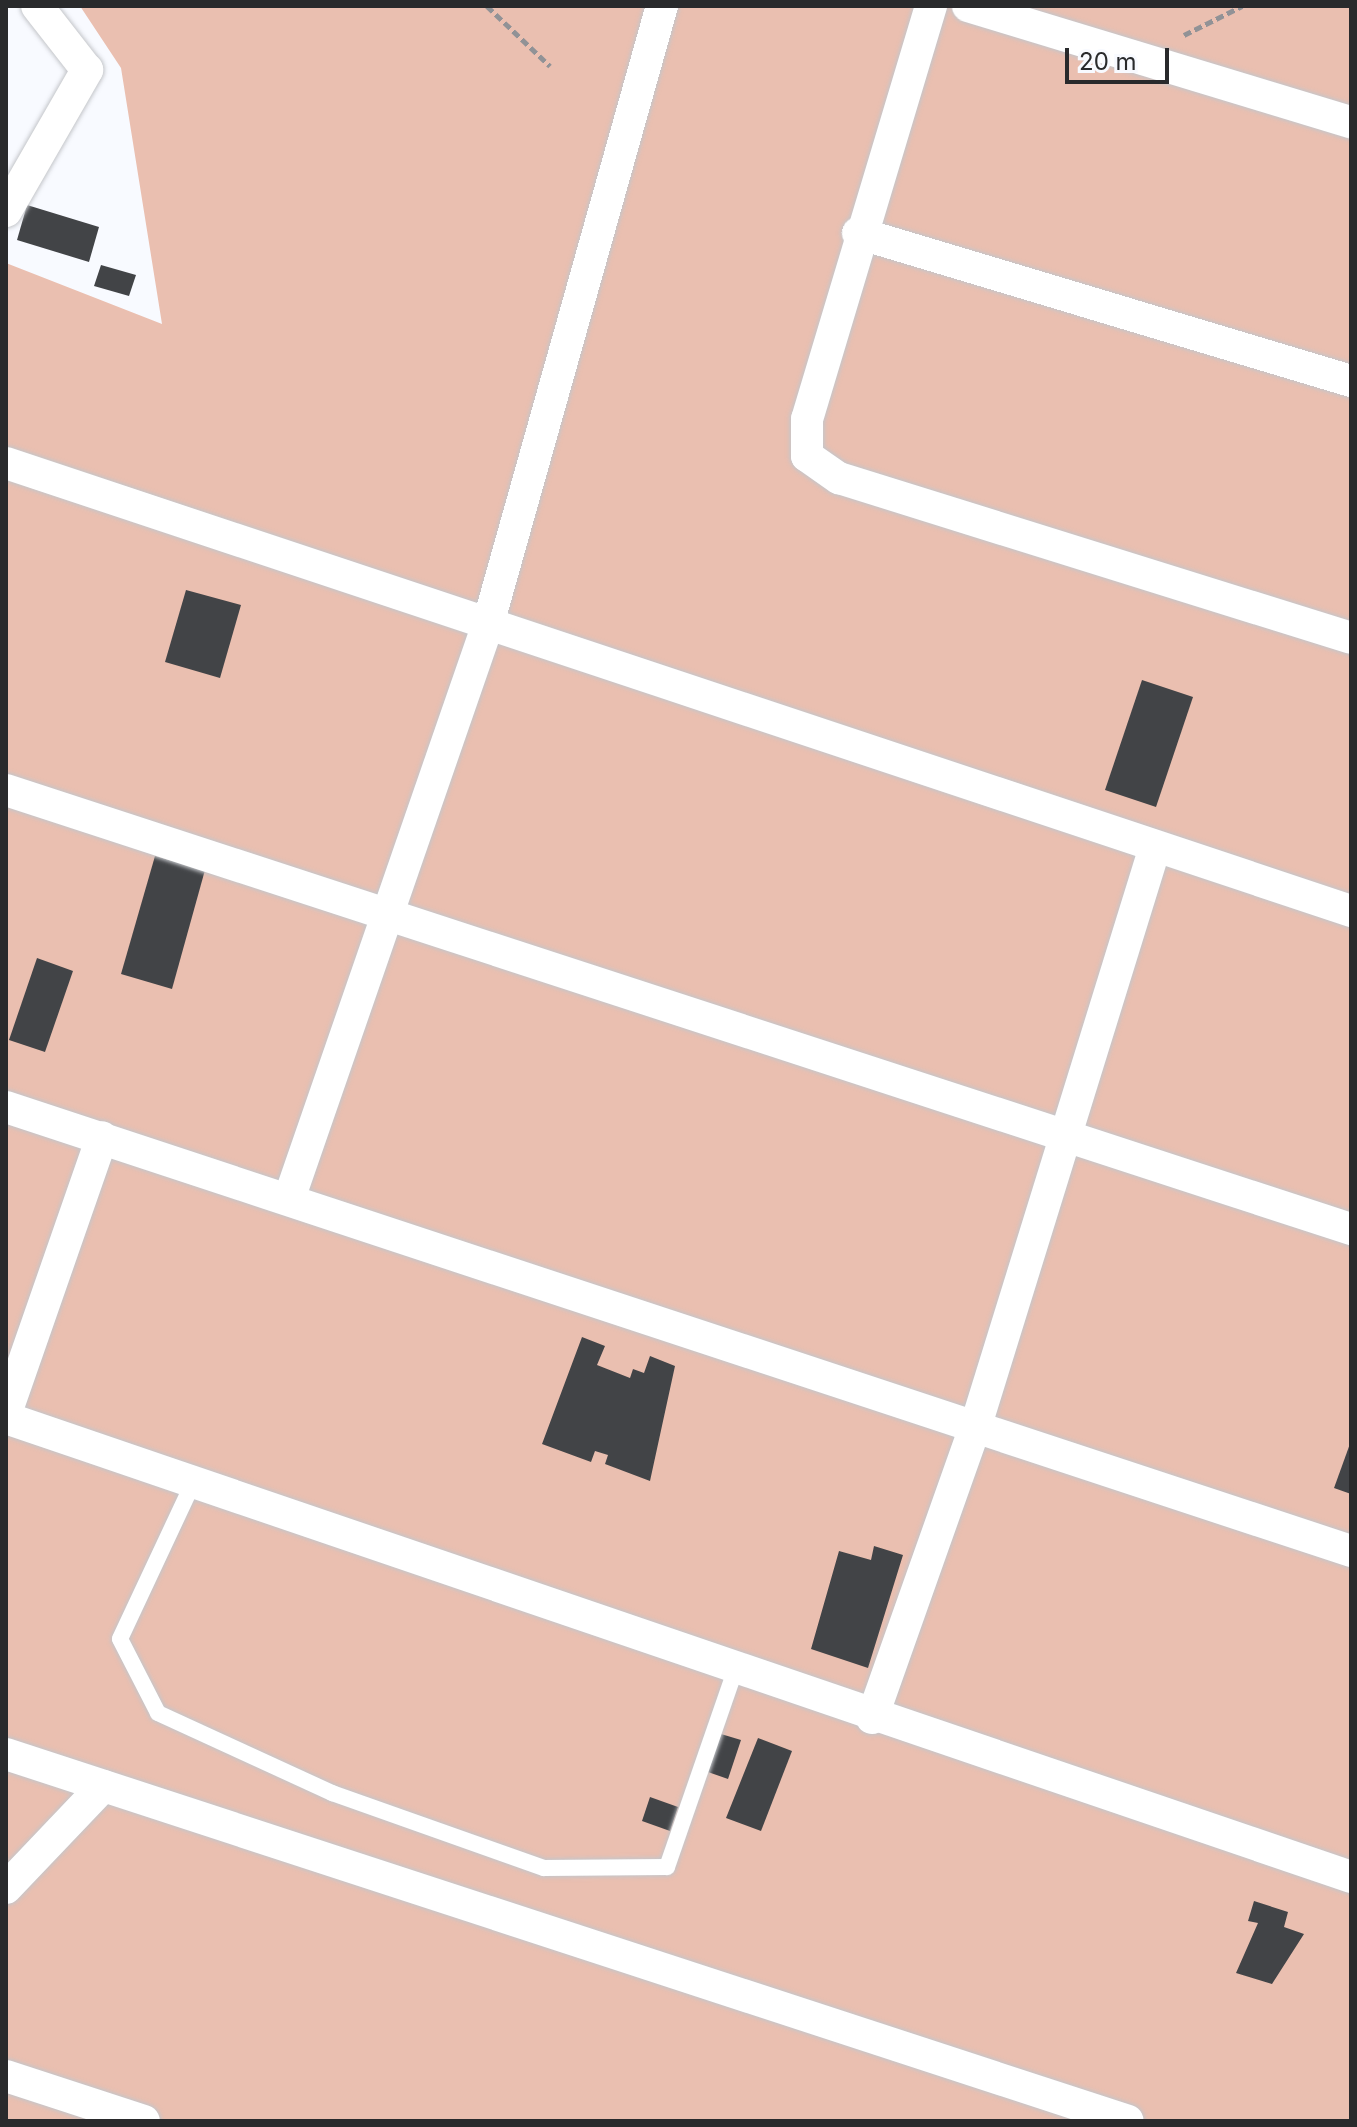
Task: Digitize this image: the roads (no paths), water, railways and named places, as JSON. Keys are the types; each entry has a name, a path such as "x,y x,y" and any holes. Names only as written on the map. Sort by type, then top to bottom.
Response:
{"street":[{"path":"6,211 87,70 37,6"},
{"path":"289,1199 488,624 662,6"},
{"path":"931,6 858,233 803,439 818,467 1351,638"},
{"path":"968,6 1351,122"},
{"path":"858,233 1351,381"},
{"path":"6,463 1351,911"},
{"path":"6,790 388,912 1351,1229"},
{"path":"872,1718 976,1425 1069,1136 1155,847"},
{"path":"6,1107 1351,1551"},
{"path":"102,1137 6,1416 872,1718 1351,1877"},
{"path":"6,1754 1128,2121"},
{"path":"6,1888 103,1786"},
{"path":"6,2076 144,2121"}],"lane":[{"path":"193,1483 120,1639 158,1713 332,1793 544,1868 667,1867 735,1671"}]}
